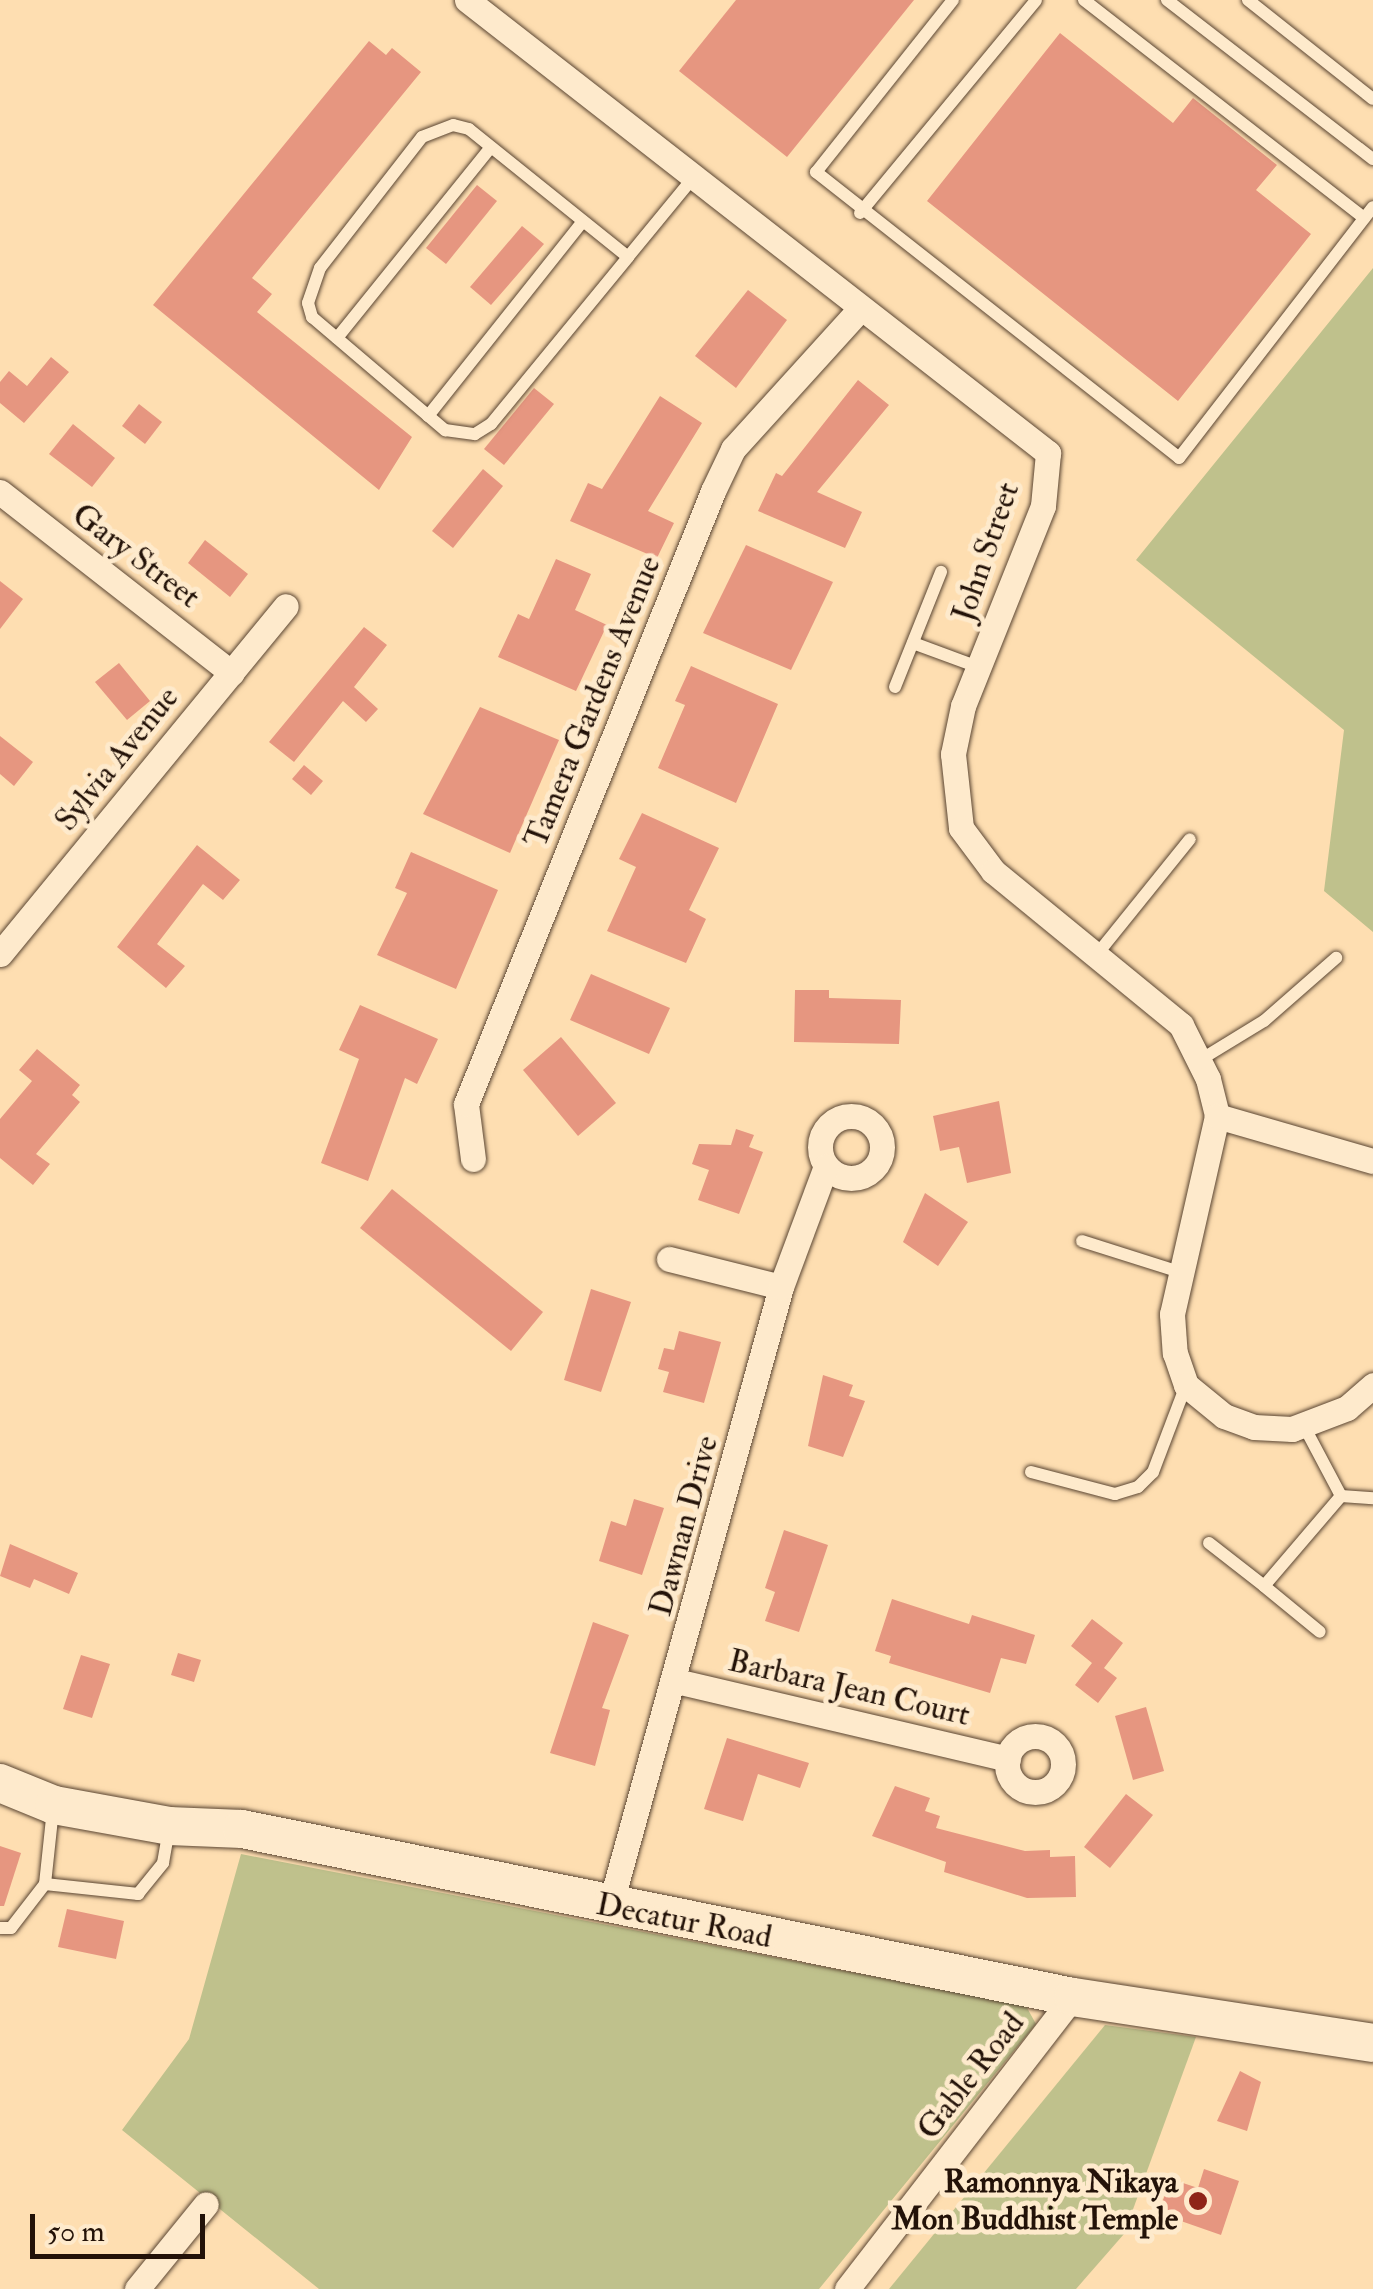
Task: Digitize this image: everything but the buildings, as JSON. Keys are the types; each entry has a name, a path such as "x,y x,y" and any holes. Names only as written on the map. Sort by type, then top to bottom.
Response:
{"street":[{"name":"John Street","path":"467,0 859,310 1048,453 1043,506 978,667 952,754 961,828 993,871 1098,953 1181,1025 1200,1060 1217,1116 1172,1314 1175,1353 1186,1384"},
{"name":"Tamera Gardens Avenue","path":"472,1158 466,1104 713,491 734,449 859,310"},
{"name":"Gary Street","path":"0,492 232,672"},
{"name":"Sylvia Avenue","path":"0,954 286,606"},
{"path":"1217,1116 1373,1161"},
{"name":"Dawnan Drive","path":"610,1906 676,1681 781,1288 826,1166"},
{"path":"670,1258 781,1288"},
{"path":"1186,1384 1239,1422 1305,1428 1346,1408 1373,1386"},
{"name":"Barbara Jean Court","path":"676,1681 1008,1759"},
{"name":"Decatur Road","path":"0,1783 54,1805 169,1826 242,1829 1073,1997 1373,2042"},
{"name":"Gable Road","path":"847,2289 1073,1997"},
{"path":"137,2289 206,2204"}],"lane":[{"path":"953,0 816,172 860,213 1179,458 1369,212 1084,0"},
{"path":"860,213 1036,0"},
{"path":"1167,0 1373,160"},
{"path":"1248,0 1373,99"},
{"path":"628,257 491,147 453,125 422,137 312,284 312,317 428,416 458,436 491,424 692,179"},
{"path":"337,338 491,147"},
{"path":"428,416 583,221"},
{"path":"896,687 941,572"},
{"path":"914,644 978,667"},
{"path":"1098,953 1190,839"},
{"path":"1200,1060 1264,1022 1336,958"},
{"path":"1082,1241 1183,1274"},
{"path":"1031,1472 1115,1494 1138,1487 1153,1472 1186,1384"},
{"path":"1305,1428 1340,1496"},
{"path":"1340,1496 1373,1498"},
{"path":"1264,1586 1340,1496"},
{"path":"1209,1542 1320,1632"},
{"path":"0,1928 11,1928 45,1884 54,1805"},
{"path":"45,1884 138,1894 163,1863 169,1826"}],"green space":[{"path":"1373,268 1373,932 1324,891 1344,730 1136,560"},
{"path":"241,1854 1026,2006 1036,2024 819,2289 319,2289 122,2130 189,2039"},
{"path":"1105,2025 1196,2037 1124,2234 1076,2289 889,2289"}],"place":[{"name":"Ramonnya Nikaya Mon Buddhist Temple","path":"1198,2201"}]}
